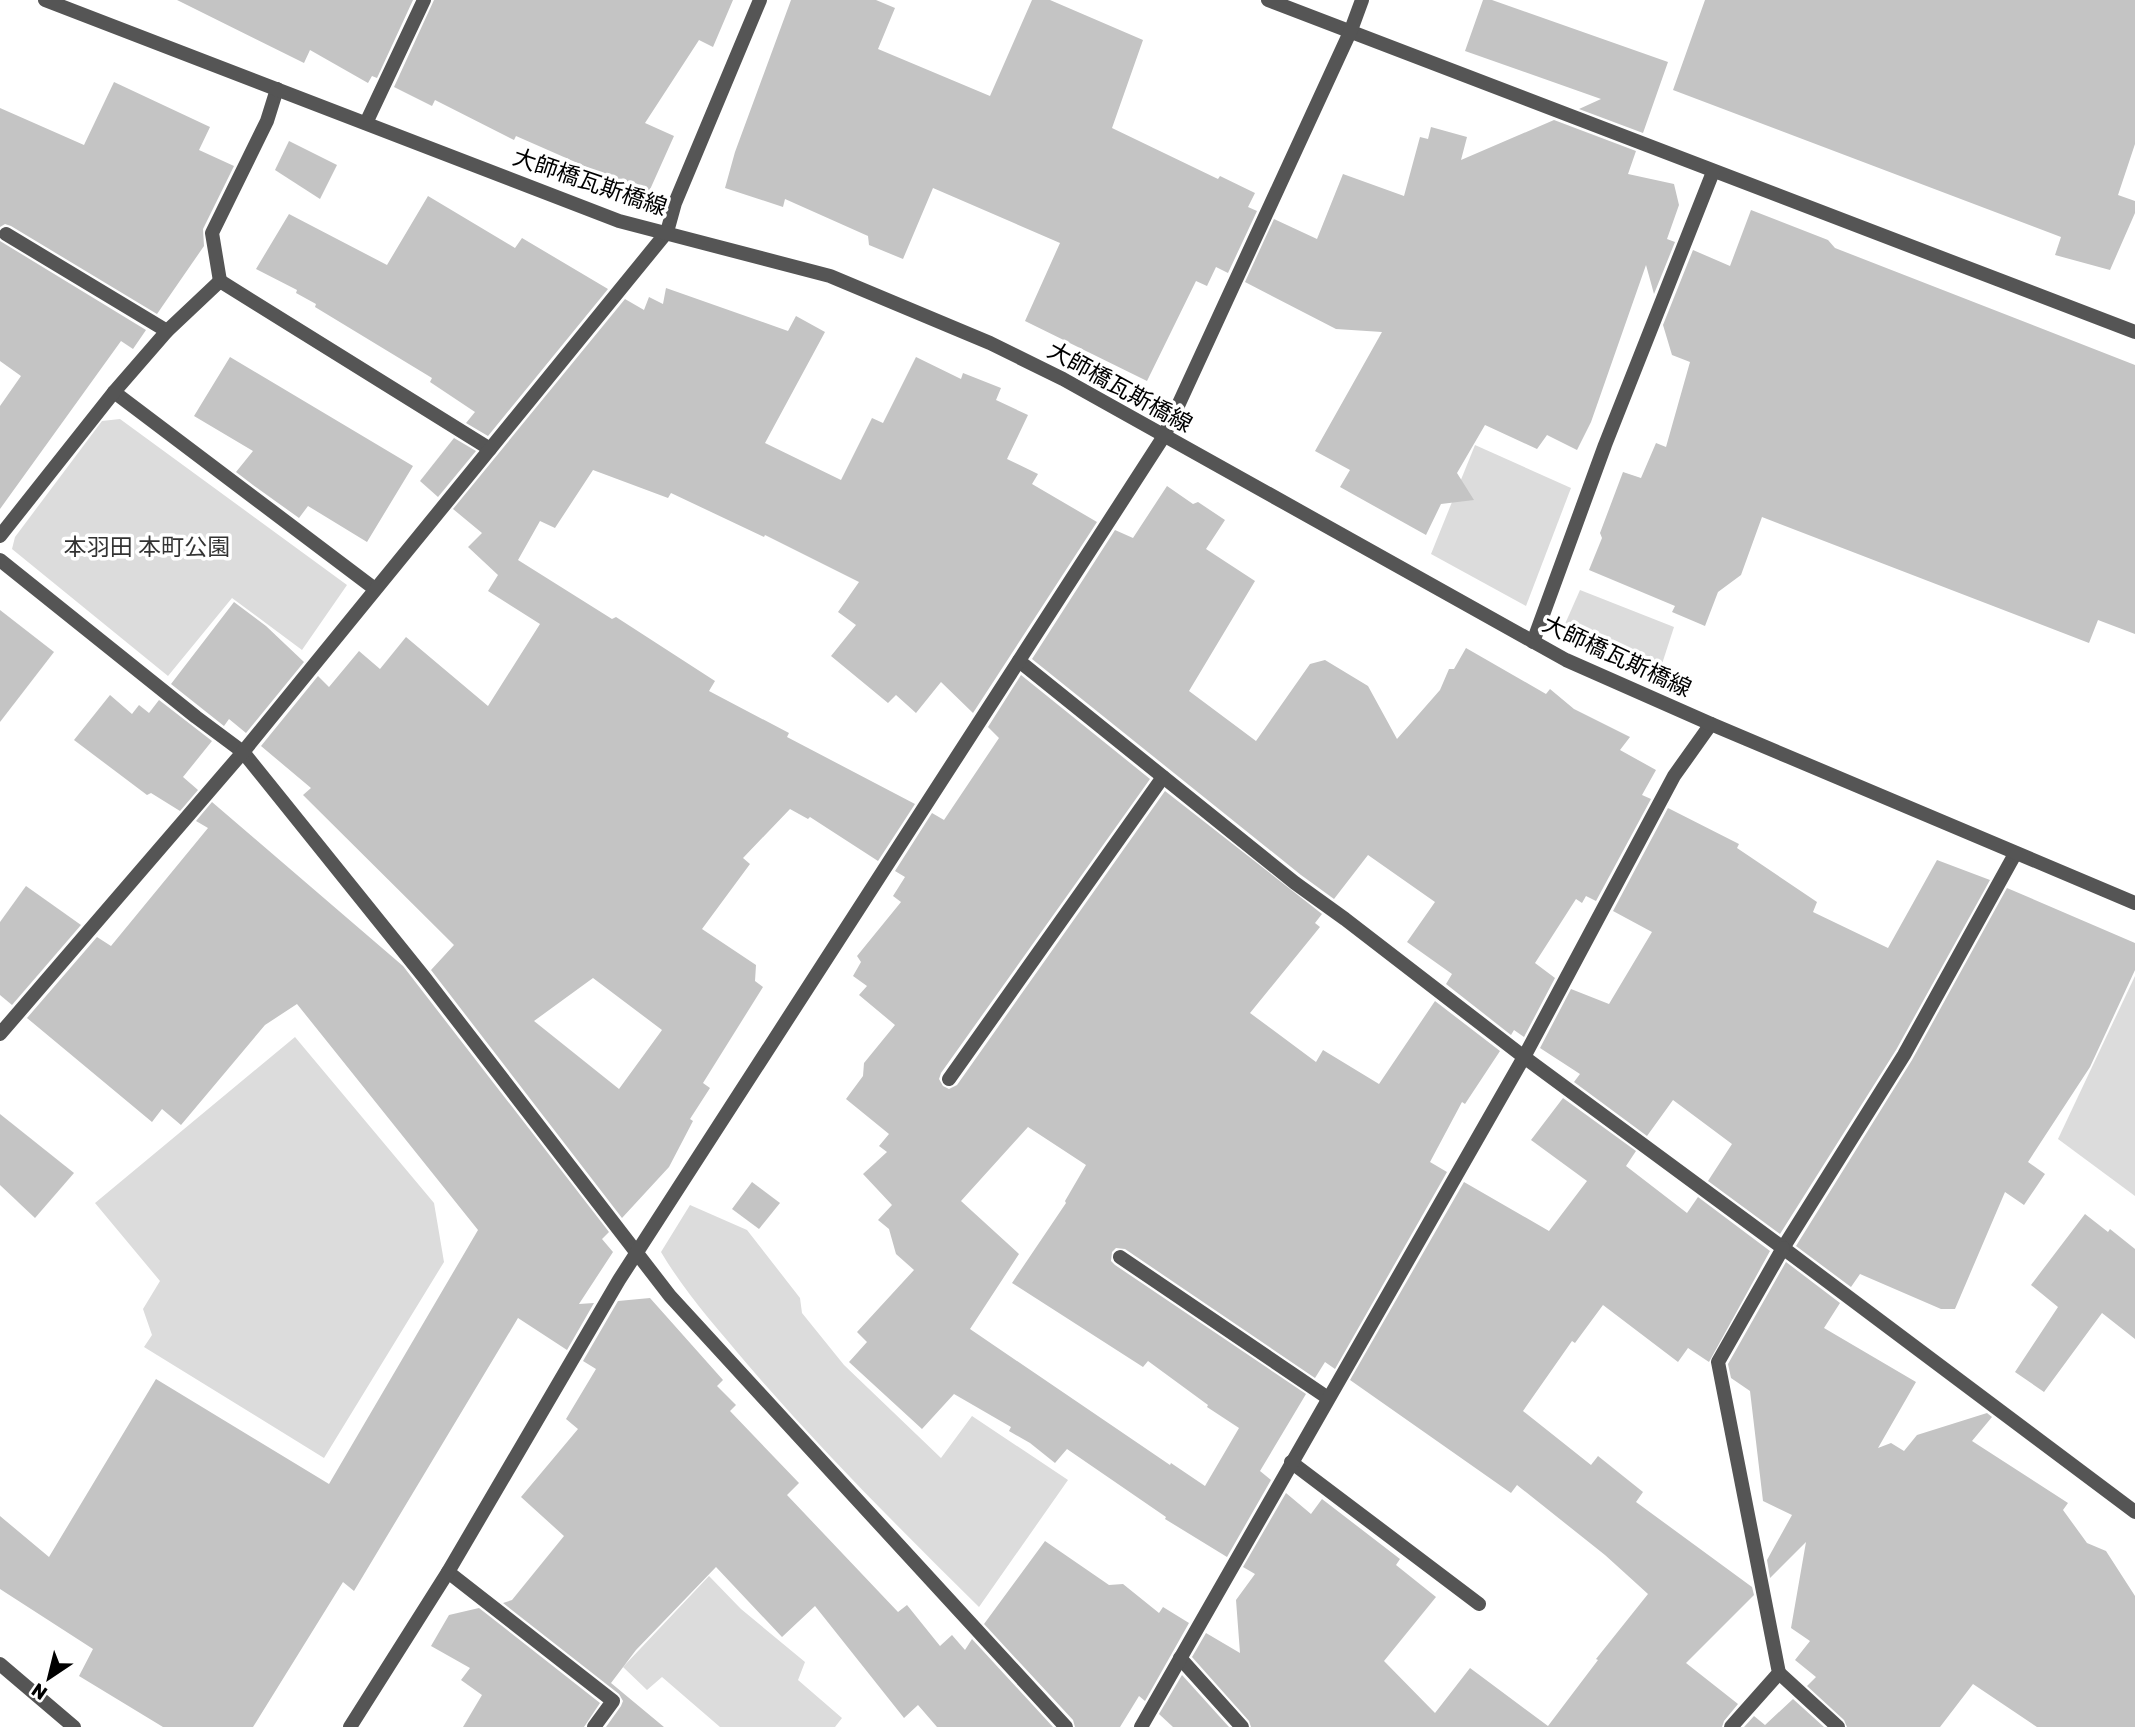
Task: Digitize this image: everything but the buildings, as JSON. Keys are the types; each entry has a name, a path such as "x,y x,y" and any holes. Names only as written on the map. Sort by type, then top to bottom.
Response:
{"street":[{"name":"大師橋瓦斯橋線","path":"46,0 619,221 830,276 1002,349 1063,379 1566,660 2135,903"},
{"path":"366,124 424,0"},
{"path":"0,1034 243,752 667,232 675,203 760,0"},
{"path":"1268,0 2135,332"},
{"path":"350,1727 448,1572 637,1252 1164,436 1351,30 1362,0"},
{"path":"277,89 267,121 212,233 220,281 490,449"},
{"path":"1532,642 1605,445 1713,172"},
{"path":"6,234 167,331"},
{"path":"0,536 114,392 167,331 220,281"},
{"path":"114,392 375,589"},
{"path":"0,560 243,752 424,977 670,1296 1066,1727"},
{"path":"1019,661 1296,883 1524,1057 2135,1512"},
{"path":"1141,1727 1524,1057 1674,776 1711,724"},
{"path":"949,1079 1163,777"},
{"path":"1838,1727 1779,1673 1718,1362 1783,1248 1904,1055 2015,854"},
{"path":"1119,1257 1328,1398"},
{"path":"1292,1462 1479,1604"},
{"path":"448,1572 613,1701 594,1727"},
{"path":"1180,1658 1242,1727"},
{"path":"0,1664 74,1727"},
{"path":"1731,1727 1779,1673"}],"green space":[{"name":"本羽田 本町公園","path":"120,419 347,585 302,650 232,598 168,676 12,549 15,537 102,421"},
{"path":"1475,445 1571,488 1526,606 1431,554"},
{"path":"1580,590 1674,627 1661,667 1565,624"},
{"path":"2135,976 2135,1196 2058,1139"},
{"path":"295,1037 434,1203 444,1262 324,1458 144,1347 152,1335 143,1309 160,1281 95,1203"},
{"path":"690,1205 747,1230 800,1298 802,1313 844,1365 941,1458 972,1416 1068,1480 979,1607 890,1519 804,1428 725,1338 681,1282 661,1252"},
{"path":"709,1576 741,1609 805,1662 798,1680 842,1718 835,1727 720,1727 662,1677 647,1690 623,1667"}]}
